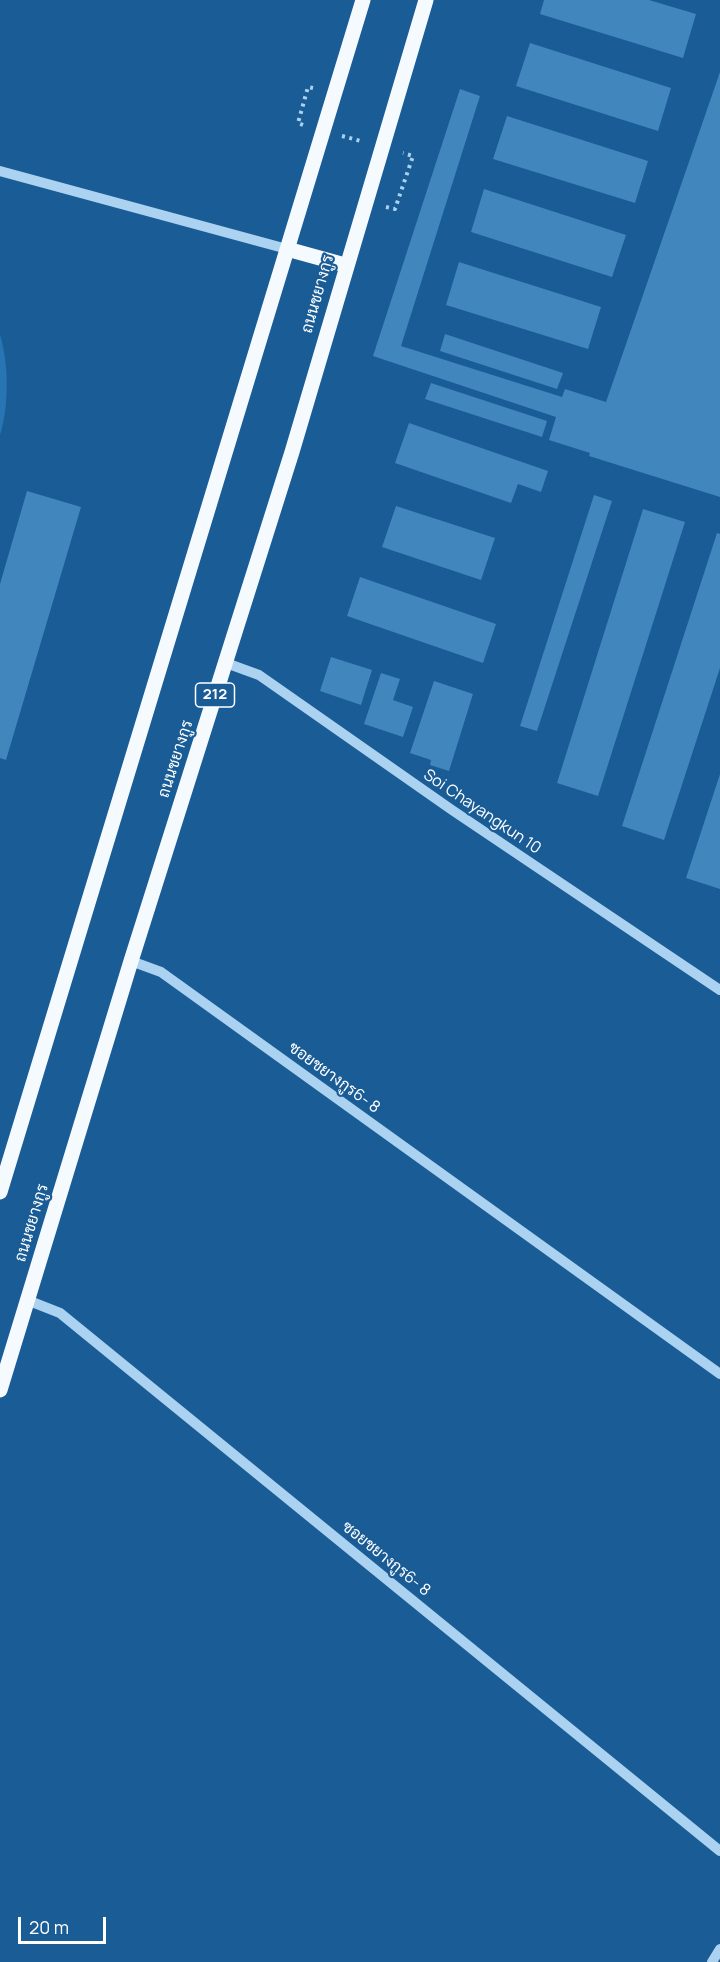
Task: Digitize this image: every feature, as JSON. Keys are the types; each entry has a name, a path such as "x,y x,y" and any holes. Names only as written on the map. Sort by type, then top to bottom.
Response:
{"main road":[{"path":"0,1192 363,0"},
{"name":"ถนนชยางกูร","path":"0,1390 131,961 292,452 345,265 426,0"},
{"path":"287,249 345,265"}],"street":[{"path":"0,171 287,249"},
{"name":"Soi Chayangkun 10","path":"226,663 259,675 452,810 720,990"},
{"name":"ซอยชยางกูร6- 8","path":"131,961 161,972 720,1374"},
{"name":"ซอยชยางกูร6- 8","path":"27,1300 60,1313 720,1851"},
{"path":"712,1962 720,1949"}],"path":[{"path":"298,123 308,87"},
{"path":"341,136 363,142"},
{"path":"395,209 413,156 397,152"}],"shaded area":[{"path":"0,335 7,385 0,435"}],"building":[{"path":"544,0 649,0 696,14 683,58 540,14"},
{"path":"530,43 671,88 658,131 516,86"},
{"path":"720,72 720,497 589,456 590,453 549,440 556,417 373,356 460,89 480,96 401,346 562,397 565,389 606,402"},
{"path":"507,116 648,161 635,203 493,159"},
{"path":"484,189 626,235 612,277 471,232"},
{"path":"459,262 601,307 588,349 446,305"},
{"path":"445,334 563,373 557,389 440,351"},
{"path":"431,383 547,421 542,437 425,399"},
{"path":"409,423 548,471 541,492 518,484 511,503 395,463"},
{"path":"27,491 81,507 6,760 0,758 0,584"},
{"path":"594,495 612,501 537,731 520,726"},
{"path":"396,506 495,538 481,580 382,547"},
{"path":"643,509 685,522 598,796 557,783"},
{"path":"717,533 720,534 720,668 664,840 622,826"},
{"path":"360,577 496,624 483,663 347,616"},
{"path":"331,657 372,670 361,705 320,691"},
{"path":"381,673 400,679 393,700 413,707 403,737 364,724"},
{"path":"434,681 473,694 449,771 430,765 431,760 410,753"},
{"path":"720,774 720,889 686,878"}]}
